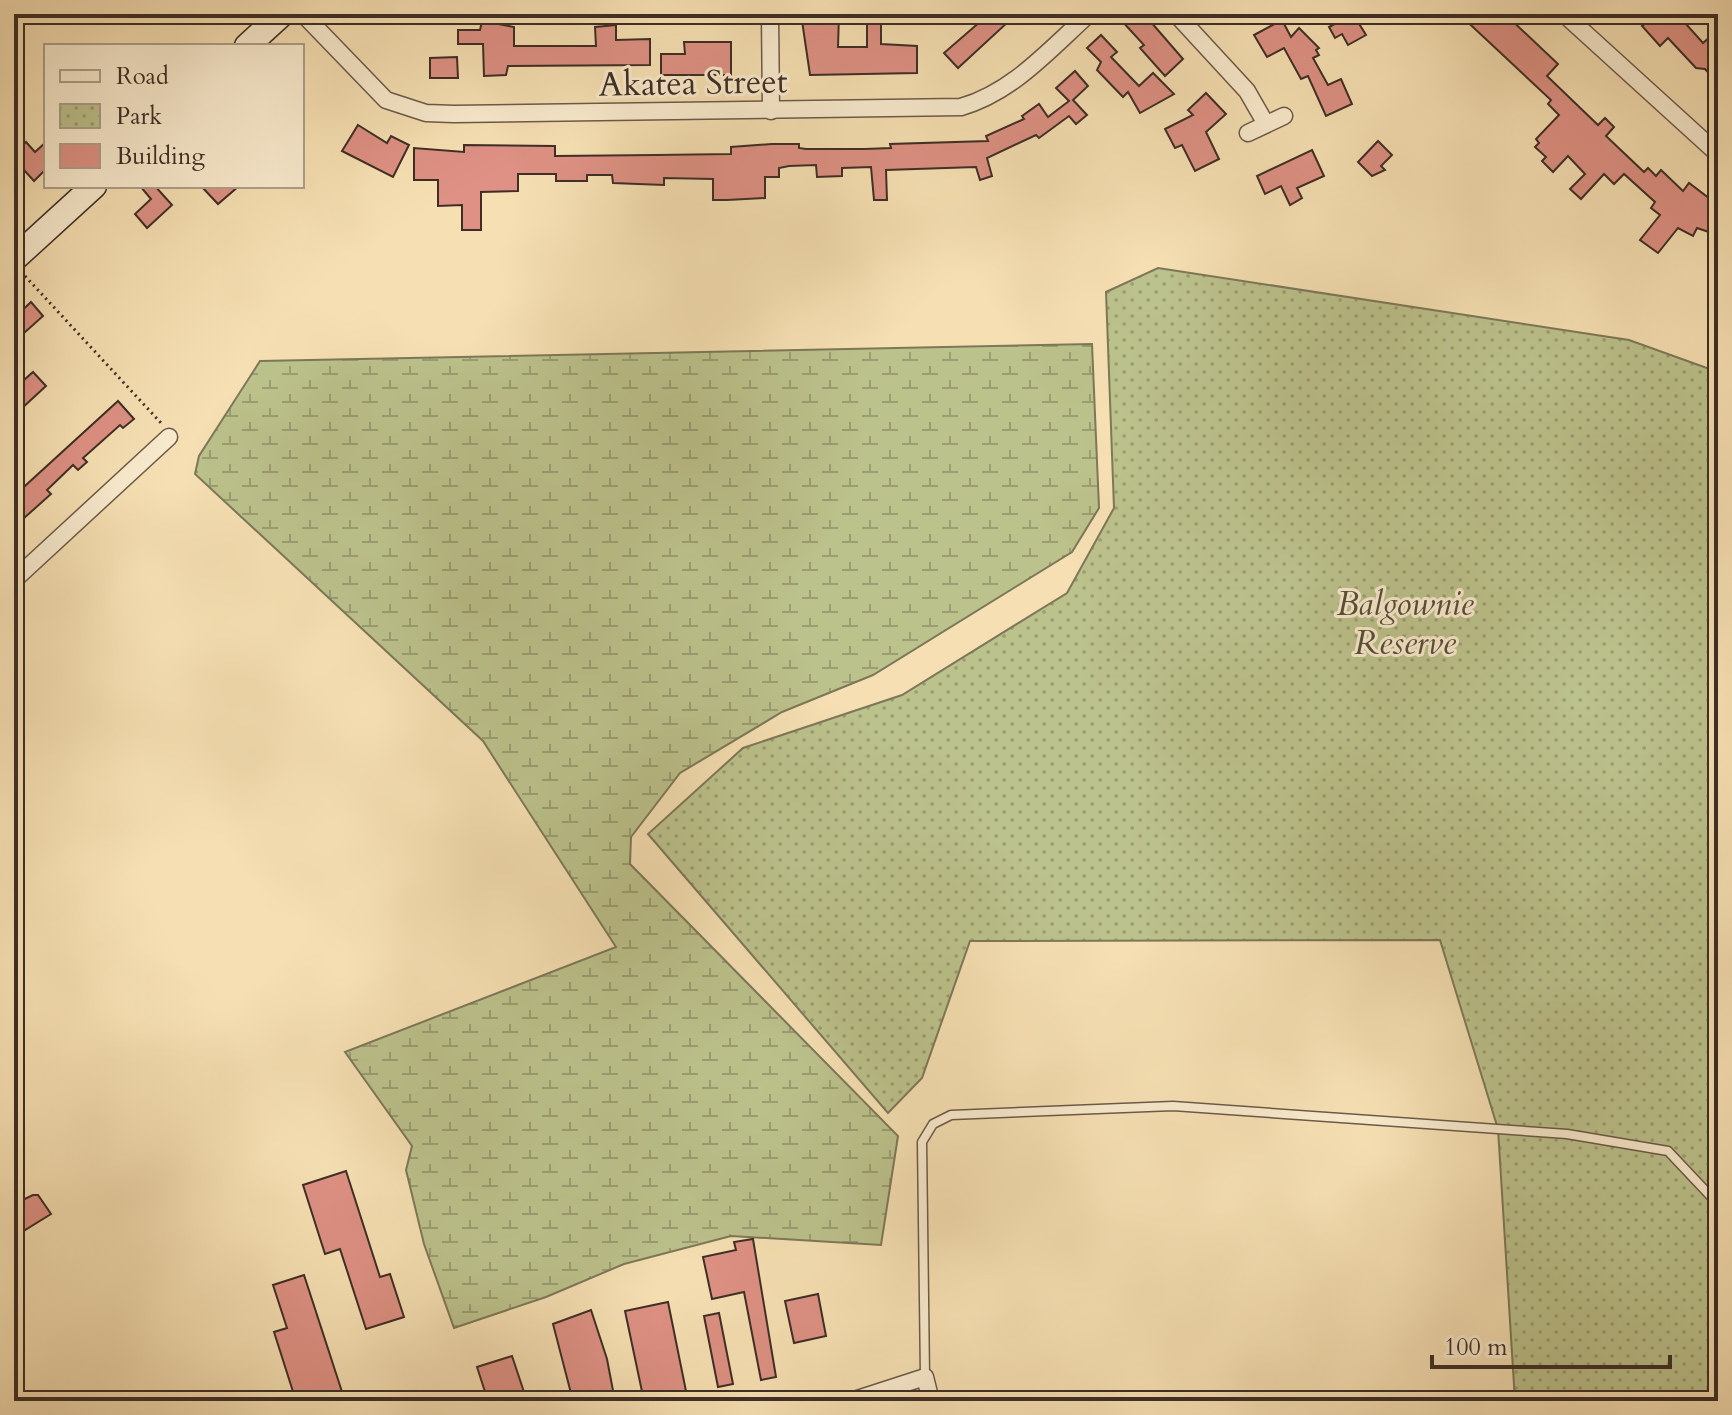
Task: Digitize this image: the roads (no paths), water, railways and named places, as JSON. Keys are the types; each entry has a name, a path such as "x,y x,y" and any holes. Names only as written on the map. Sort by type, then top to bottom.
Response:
{"main road":[{"path":"249,44 282,14"},
{"path":"20,254 92,188"}],"street":[{"name":"Akatea Street","path":"303,14 386,100 426,113 939,110 980,102 1011,85 1089,14"},
{"path":"770,14 771,111"},
{"path":"1176,14 1247,91 1266,124"},
{"path":"1564,14 1718,154"},
{"path":"1248,133 1284,116"},
{"path":"14,580 169,437"},
{"path":"851,1401 925,1377 931,1401"}],"lane":[{"path":"925,1377 922,1142 933,1124 951,1115 1173,1106 1567,1134 1668,1151 1718,1204"}],"park label":[{"name":"Balgownie Reserve","path":"1405,622"}]}
